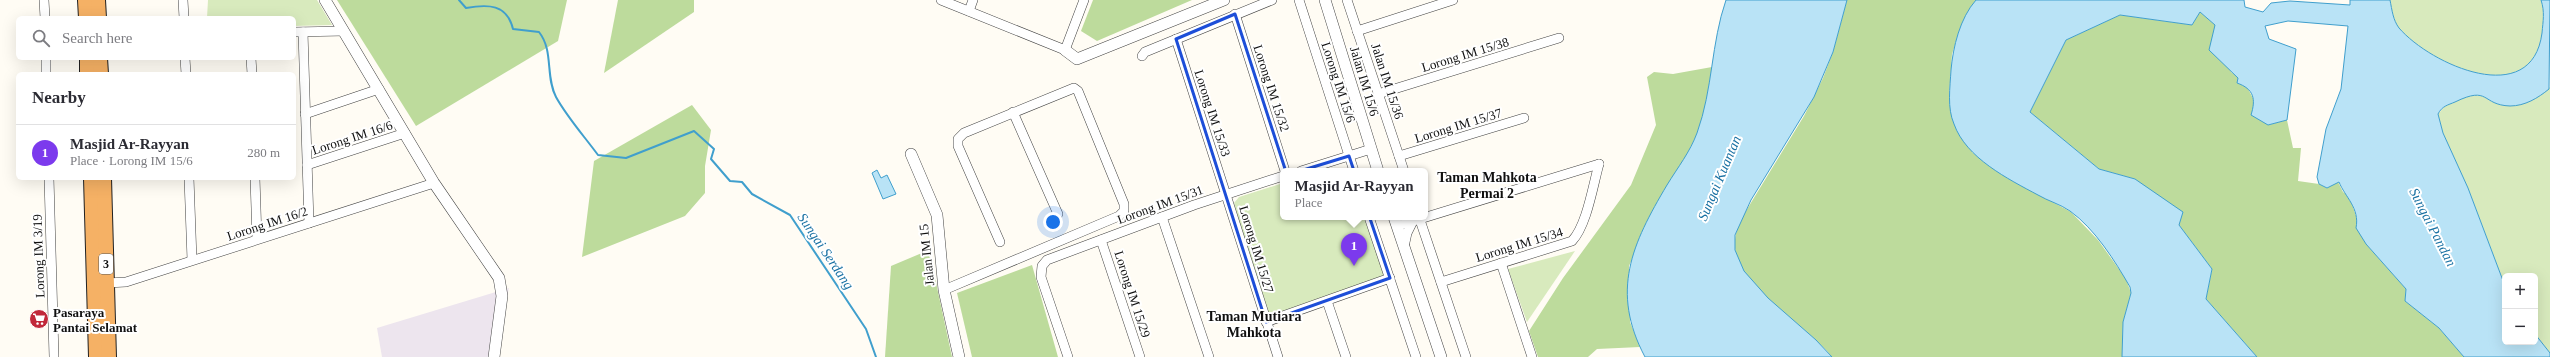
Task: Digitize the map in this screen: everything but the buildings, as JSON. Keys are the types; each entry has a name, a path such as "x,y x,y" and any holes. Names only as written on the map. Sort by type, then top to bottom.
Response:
{"highway":[{"path":"85,0 86,16"},
{"path":"98,0 99,16"},
{"path":"87,60 87,72"},
{"path":"100,60 101,72"},
{"name":"3","path":"90,180 96,357"},
{"name":"3","path":"104,180 109,357"}],"street":[{"path":"44,0 45,16"},
{"path":"183,0 184,16"},
{"path":"325,0 380,89 434,183 499,278 502,296 494,357"},
{"path":"941,0 1065,50 1077,59 1224,0"},
{"path":"969,11 973,0"},
{"path":"1065,50 1084,0"},
{"path":"1142,56 1145,52 1272,0"},
{"name":"Lorong IM 15/6","path":"1300,0 1353,168"},
{"name":"Jalan IM 15/6","path":"1325,0 1377,168"},
{"name":"Jalan IM 15/36","path":"1347,0 1403,168"},
{"path":"1357,31 1453,0"},
{"name":"Lorong IM 15/32","path":"1235,14 1284,168"},
{"path":"309,223 306,114 298,32 344,30"},
{"name":"Lorong IM 15/38","path":"1378,94 1559,38"},
{"name":"Lorong IM 15/33","path":"1176,39 1226,194"},
{"path":"46,60 46,72"},
{"path":"185,60 186,72"},
{"path":"251,60 252,72"},
{"path":"944,290 1119,216 1124,211 1124,204 1078,91 1074,88 1069,88 964,133 957,143 1000,242"},
{"path":"306,114 380,89"},
{"path":"1013,112 1058,214"},
{"name":"Lorong IM 15/37","path":"1399,156 1524,118"},
{"name":"Lorong IM 16/6","path":"307,165 405,133"},
{"path":"1311,168 1371,149"},
{"name":"Jalan IM 15","path":"911,154 936,215 944,290 959,357"},
{"name":"Lorong IM 15/34","path":"1428,214 1599,164 1577,236 1572,241 1441,282"},
{"name":"Lorong IM 15/31","path":"1068,357 1041,277 1042,266 1047,260 1226,194 1280,177"},
{"name":"Lorong IM 3/19","path":"49,180 54,357"},
{"path":"189,180 192,260"},
{"path":"255,180 257,239"},
{"name":"Lorong IM 16/2","path":"107,283 126,282 434,183"},
{"name":"Lorong IM 15/27","path":"1226,194 1278,357"},
{"path":"1162,217 1209,357"},
{"path":"1371,220 1416,357"},
{"path":"1404,247 1406,233 1413,220"},
{"path":"1415,220 1441,282 1466,357"},
{"path":"1396,221 1441,357"},
{"name":"Lorong IM 15/29","path":"1101,240 1140,357"},
{"path":"1501,263 1532,357"},
{"path":"1266,322 1390,278"},
{"path":"1326,301 1346,357"}],"highlighted area":[{"path":"1235,14 1287,175 1349,156 1390,278 1266,322 1176,39"}],"shaded area":[{"path":"509,288 492,357 382,357 377,328"}],"green space":[{"path":"208,0 317,0 332,25 296,26 296,16 207,16"},
{"path":"337,0 567,0 558,41 416,126"},
{"path":"618,0 694,0 694,12 604,73"},
{"path":"1093,0 1192,0 1097,41 1081,31"},
{"path":"1847,0 1976,0 1958,36 1952,54 1949,96 1973,153 2017,183 2071,212 2098,240 2126,279 2131,293 2123,322 2122,357 1832,357 1807,332 1776,306 1748,277 1739,263 1735,248 1735,237 1738,226 1804,116 1823,78 1833,52"},
{"path":"2390,0 2541,0 2543,13 2542,33 2534,56 2520,70 2501,75 2479,73 2456,66 2433,55 2414,42 2399,28 2395,22"},
{"path":"2200,12 2215,25 2231,72 2239,78 2237,83 2246,86 2268,125 2287,120 2293,148 2301,148 2298,181 2319,184 2327,188 2338,182 2343,192 2349,196 2366,244 2406,289 2405,301 2439,328 2464,357 2257,357 2206,299 2212,269 2179,225 2135,179 2099,169 2030,112 2066,40 2120,15 2192,25"},
{"path":"1712,67 1705,108 1697,134 1684,161 1653,210 1629,266 1630,322 1640,347 1597,349 1588,357 1538,357 1529,331 1563,278 1631,185 1656,125 1647,77 1654,72 1673,74"},
{"path":"2550,87 2550,353 2538,338 2538,273 2502,273 2502,278 2468,188 2443,133 2438,114 2445,106 2470,94 2483,96 2510,106 2531,101"},
{"path":"692,105 711,130 705,166 705,193 685,216 582,257 594,161"},
{"path":"1280,184 1280,220 1368,220 1390,278 1266,322 1234,203 1239,197"},
{"path":"929,250 952,357 885,357 891,266"},
{"path":"1575,251 1527,322 1508,269"},
{"path":"1032,265 1058,357 972,357 957,293"}],"water":[{"name":"Sungai Kuantan","path":"1726,0 1847,0 1833,52 1814,97 1751,200 1735,235 1735,250 1744,271 1768,298 1816,340 1832,357 1645,357 1634,333 1629,311 1627,289 1635,248 1644,227 1697,133 1706,100 1717,33"},
{"name":"Sungai Pandan","path":"1976,0 2244,0 2245,7 2263,12 2271,3 2290,1 2350,5 2350,0 2390,0 2394,18 2399,28 2414,42 2433,55 2456,66 2479,73 2501,75 2520,70 2534,56 2542,33 2543,13 2541,0 2550,0 2549,89 2531,101 2516,106 2501,105 2494,103 2485,97 2474,95 2445,106 2438,114 2443,133 2468,188 2502,278 2502,345 2538,345 2538,338 2550,353 2550,357 2464,357 2439,328 2405,301 2406,289 2366,244 2356,228 2356,214 2339,182 2327,188 2319,184 2317,177 2326,129 2341,89 2348,26 2288,21 2265,26 2269,39 2296,49 2287,120 2268,125 2251,115 2253,109 2252,95 2247,88 2237,83 2238,78 2209,50 2215,25 2200,12 2192,25 2120,15 2066,40 2030,112 2099,169 2135,179 2183,212 2179,225 2212,269 2206,299 2257,357 2122,357 2123,322 2131,293 2130,287 2104,246 2088,227 2070,211 2014,182 1989,166 1968,147 1954,124 1950,111 1951,70 1958,33 1970,7"},
{"path":"877,170 881,178 887,175 896,194 883,199 872,173"}],"waterway":[{"name":"Sungai Serdang","path":"459,0 466,8 489,6 501,10 510,21 513,29 539,32 544,39 548,55 551,81 556,97 570,119 598,155 626,158 694,131 714,149 711,159 730,181 742,182 752,194 790,215 866,329 876,357"}],"place":[{"name":"Masjid Ar-Rayyan","path":"1354,266"},
{"name":"Pasaraya Pantai Selamat","path":"39,319"}],"district":[{"name":"Taman Mahkota Permai 2","path":"1487,186"},
{"name":"Taman Mutiara Mahkota","path":"1254,324"}]}
